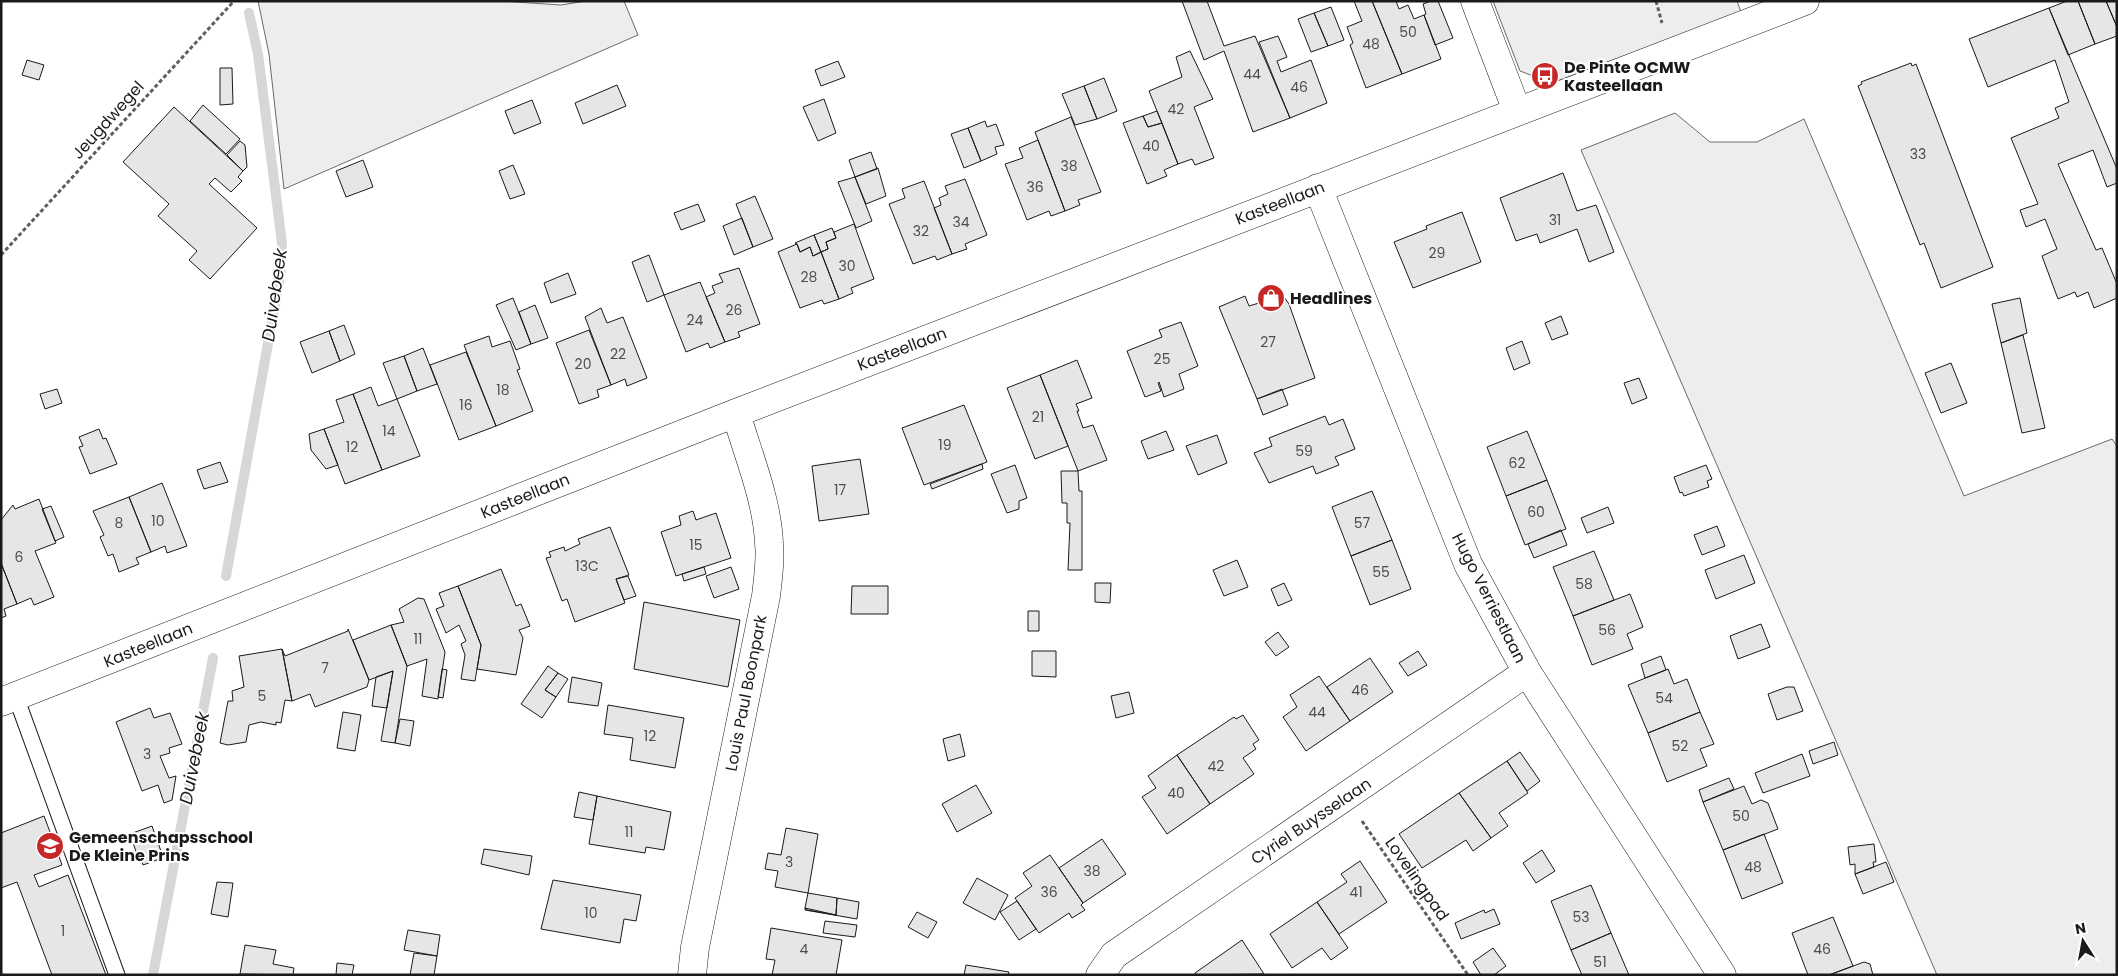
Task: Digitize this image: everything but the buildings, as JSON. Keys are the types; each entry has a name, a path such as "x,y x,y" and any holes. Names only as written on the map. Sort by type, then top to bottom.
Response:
{"street":[{"path":"1475,1 1517,111"},
{"name":"Kasteellaan","path":"8,699 736,413 1805,1"},
{"name":"Hugo Verriestlaan","path":"1318,188 1468,564 1526,672 1722,975"},
{"name":"Louis Paul Boonpark","path":"692,975 695,947 766,596 769,567 770,543 764,507 736,413"},
{"name":"Cyriel Buysselaan","path":"1100,975 1114,956 1526,672"}],"lane":[{"path":"8,699 117,975"}],"path":[{"name":"Jeugdwegel","path":"1,255 234,1"},
{"name":"Lovelingpad","path":"1346,797 1468,975"}],"shaded area":[{"path":"258,1 501,1 561,5 586,1 624,1 638,35 284,189 269,54"},
{"path":"1493,1 1737,1 1741,12 1552,83 1520,71"},
{"path":"1675,113 1710,142 1757,142 1804,119 1964,496 2112,439 2117,446 2117,975 1937,975 1581,150"}],"waterway":[{"name":"Duivebeek","path":"226,576 280,277 282,243 258,54 249,13"},
{"name":"Duivebeek","path":"153,975 213,658"}],"place":[{"name":"De Pinte OCMW Kasteellaan","path":"1545,76"},
{"name":"Headlines","path":"1271,298"},
{"name":"Gemeenschapsschool De Kleine Prins","path":"50,846"}]}
